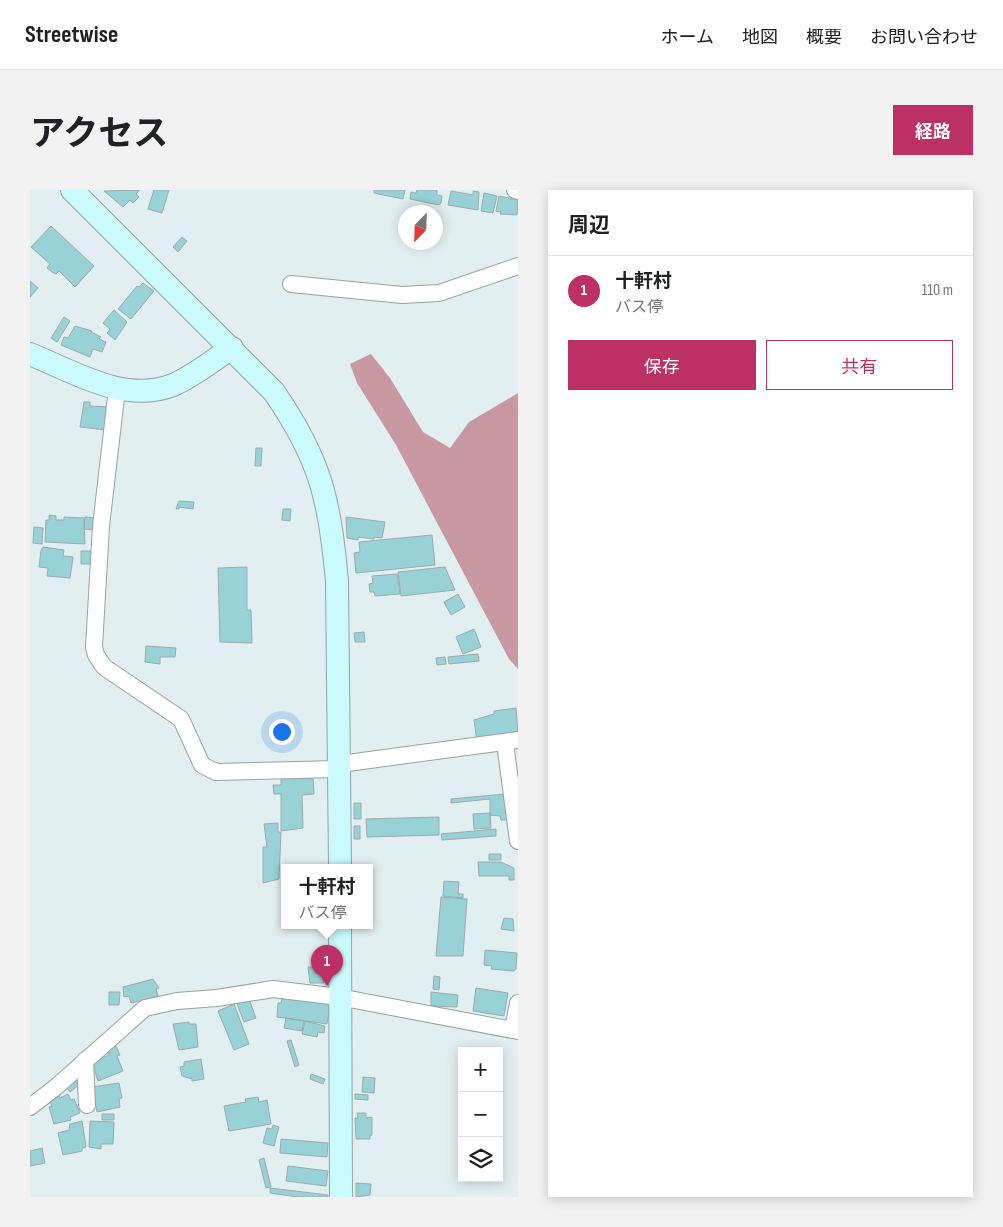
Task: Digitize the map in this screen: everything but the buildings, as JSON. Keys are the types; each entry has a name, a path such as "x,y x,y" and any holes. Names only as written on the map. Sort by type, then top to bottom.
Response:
{"street":[{"path":"72,190 274,392 297,426 315,462 327,498 333,535 337,582 340,864"},
{"path":"291,284 402,295 439,293 518,266"},
{"path":"30,354 118,389 148,391 174,385 232,348"},
{"path":"118,389 101,526 93,640 96,655 104,667 181,719 186,726 202,765 216,772 338,769 340,764"},
{"path":"340,764 511,741 518,841"},
{"path":"340,929 341,1197"},
{"path":"30,1107 145,1008 178,1001 217,998 273,989 339,997 515,1030 518,1003"},
{"path":"85,1060 87,1105"}],"shaded area":[{"path":"371,354 390,378 423,432 450,448 469,422 518,393 518,669 509,659 396,445 357,383 350,364"}],"place":[{"name":"十軒村","path":"327,986"}]}
